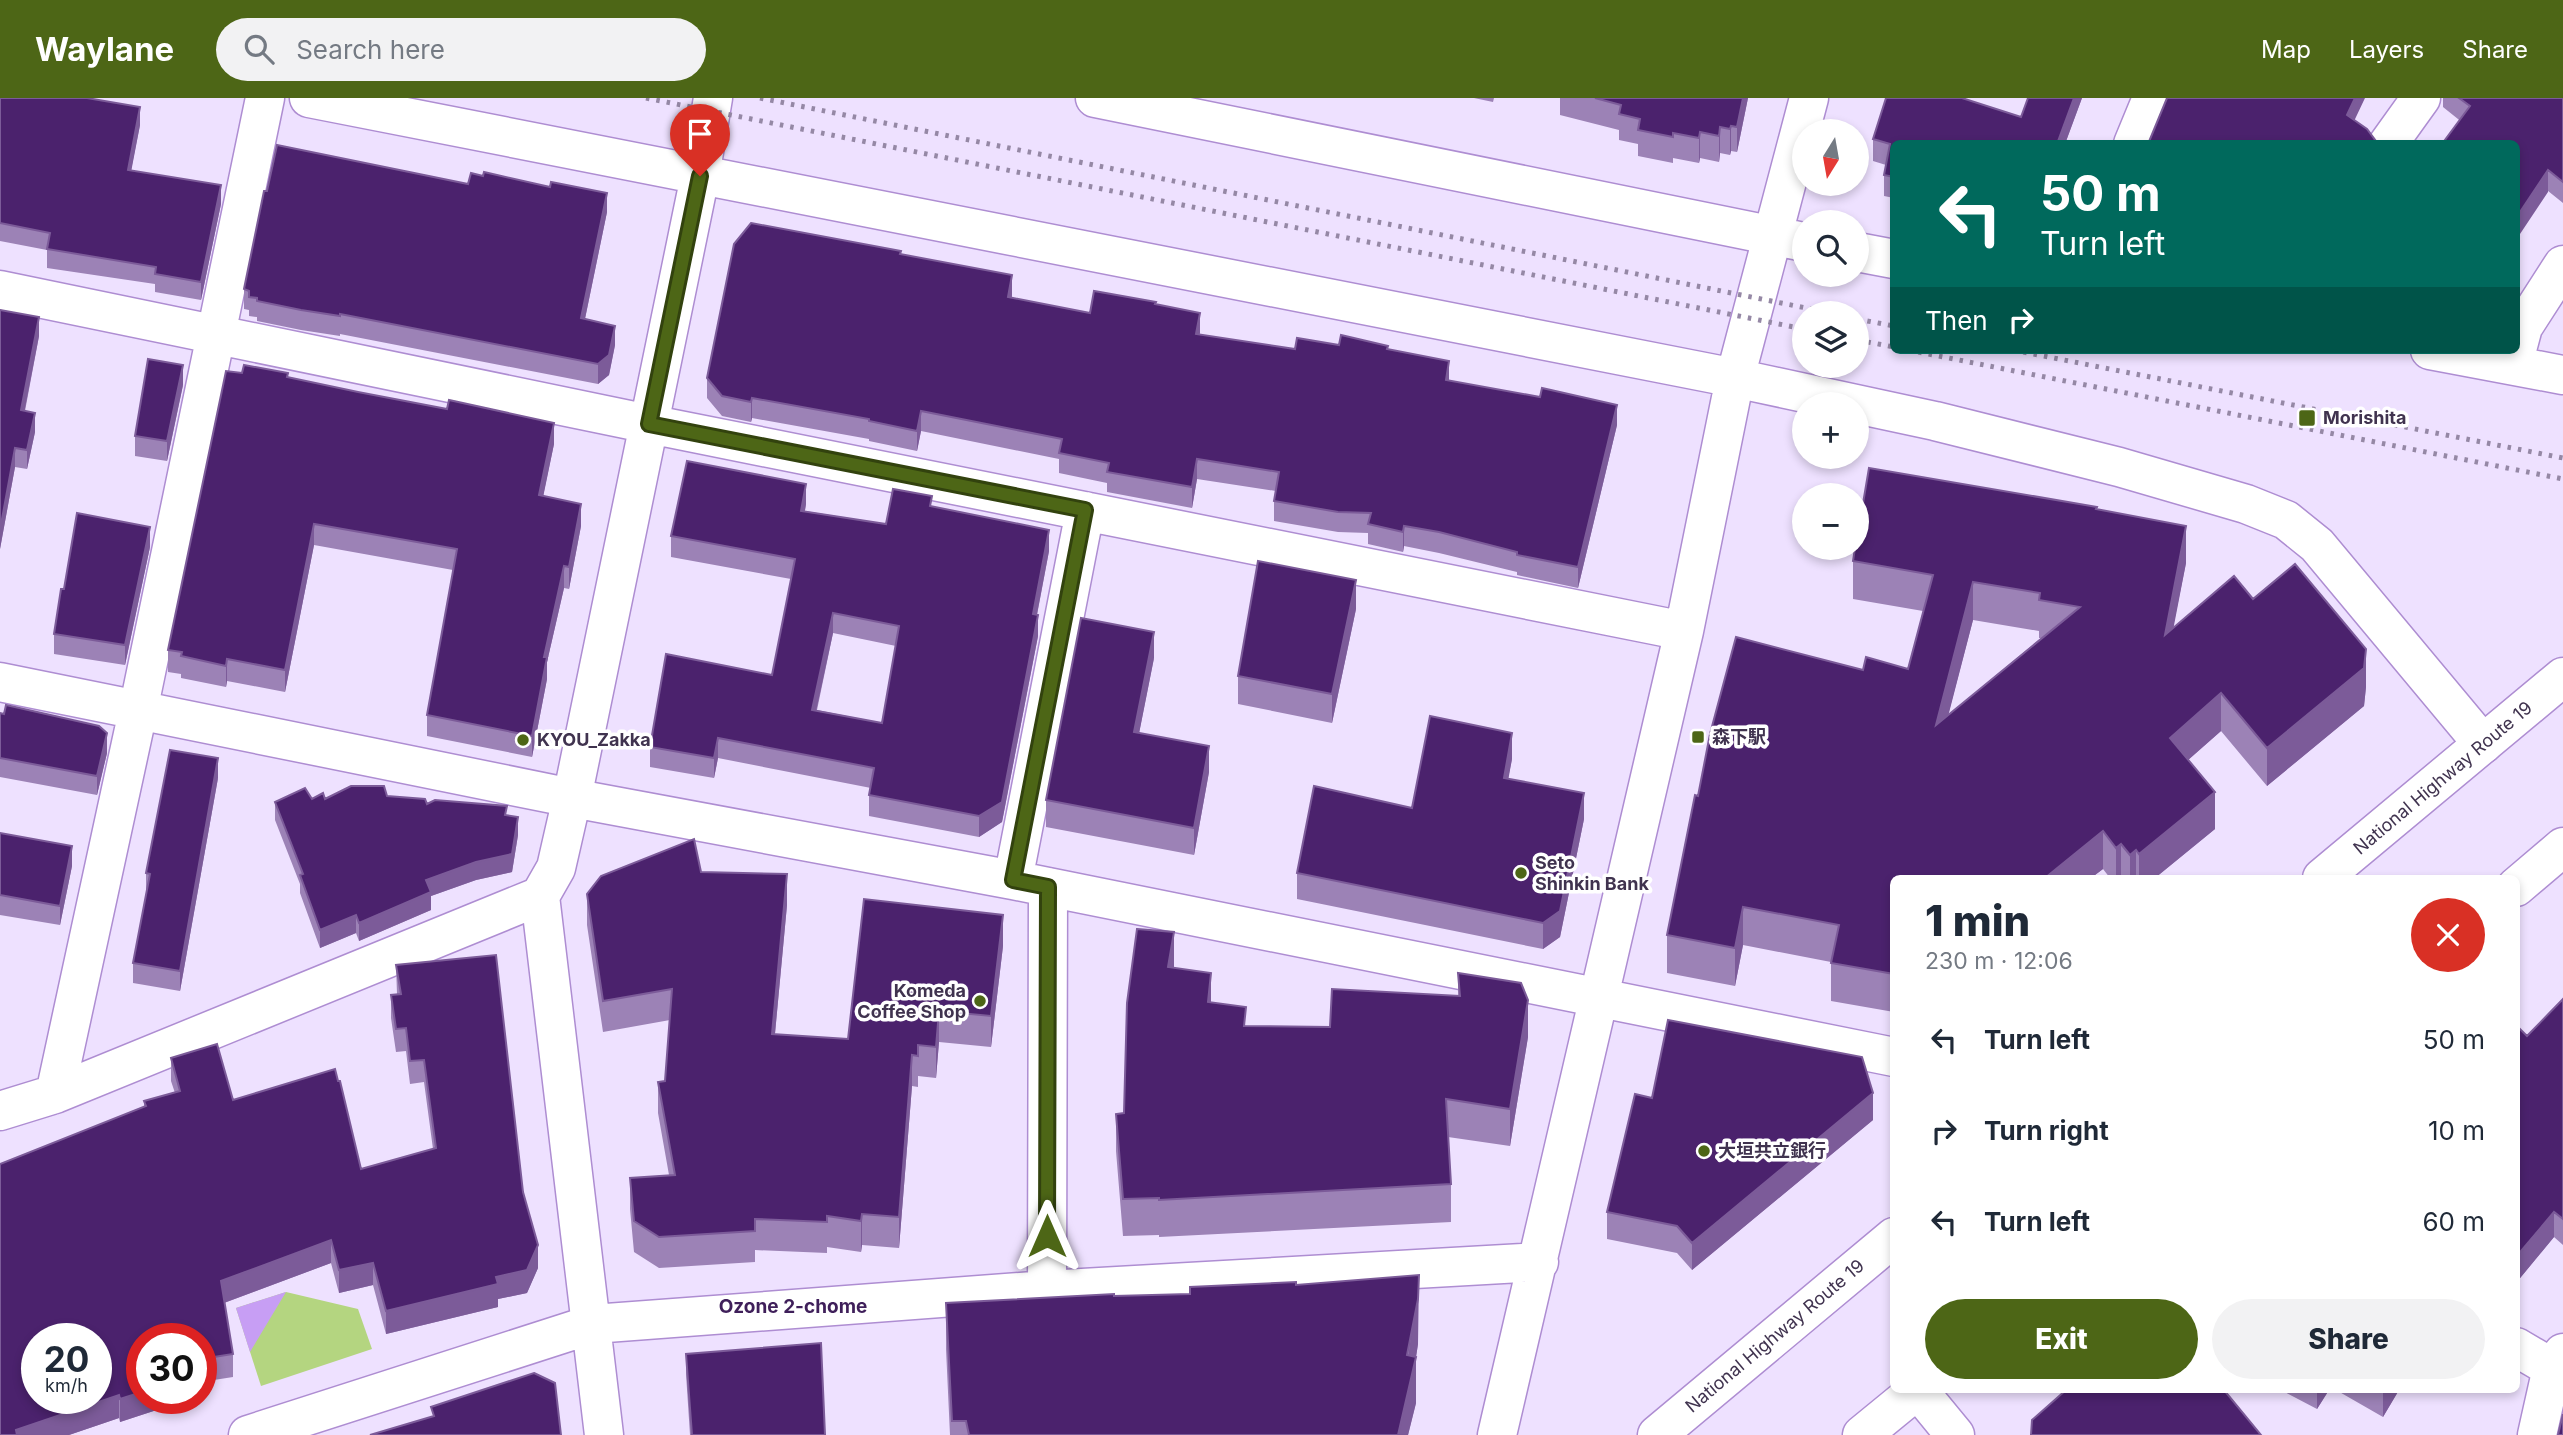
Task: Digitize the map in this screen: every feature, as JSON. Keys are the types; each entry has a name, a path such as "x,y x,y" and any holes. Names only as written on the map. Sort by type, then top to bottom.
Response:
{"main road":[{"path":"55,1094 138,711 265,98"},
{"path":"309,98 1735,378 1935,421 2119,467 2246,504 2286,520 2317,545 2483,744"},
{"path":"604,1435 593,1324 540,896 556,867 572,798 700,176 713,98"},
{"path":"1094,98 1245,112 1789,239"},
{"path":"1497,1435 1684,631 1735,378 1789,239 1809,98"},
{"path":"2135,140 2152,98"},
{"path":"2391,140 2421,98"},
{"path":"1869,254 1890,258"},
{"path":"2520,338 2523,327 2563,265"},
{"path":"0,290 649,424 1684,631"},
{"path":"2452,354 2563,375"},
{"path":"2513,365 2516,354"},
{"path":"1047,1290 1031,884 1085,510"},
{"name":"National Highway Route 19","path":"2326,875 2563,677"},
{"path":"0,682 572,798 1031,884 1890,1056"},
{"path":"2520,884 2563,847"},
{"path":"0,1111 55,1094 540,896"},
{"name":"National Highway Route 19","path":"1657,1435 1890,1240"},
{"path":"248,1435 593,1324 1047,1290 1539,1262"},
{"path":"2520,1349 2559,1364 2536,1435"},
{"path":"1862,1435 1913,1393"},
{"path":"1920,1393 1955,1435"}],"green space":[{"path":"286,1292 358,1309 372,1349 261,1386 236,1308"}],"shaded area":[{"path":"286,1292 250,1352 236,1308"}],"building":[{"path":"0,98 87,98 140,107 128,170 221,185 201,282 155,274 156,267 47,249 50,233 0,223"},
{"path":"1595,98 1743,98 1737,127 1720,127 1719,136 1700,132 1699,138 1673,133 1673,137 1638,130 1640,119 1619,114 1621,105"},
{"path":"1886,98 1962,98 2021,117 2028,98 2074,98 2058,140 1890,140 1890,144 1873,139"},
{"path":"2167,98 2355,98 2347,115 2367,129 2375,140 2150,140"},
{"path":"2459,98 2563,98 2563,182 2548,170 2520,212 2520,140 2445,140 2470,106"},
{"path":"1890,144 1890,176 1884,175"},
{"path":"277,145 468,184 471,173 483,176 484,172 550,187 551,182 607,193 581,318 615,326 609,355 598,364 340,314 301,310 249,297 249,291 244,289 264,191 267,191"},
{"path":"751,223 1012,275 1008,297 1090,313 1094,291 1200,313 1196,334 1295,349 1297,338 1339,345 1341,335 1388,346 1387,349 1449,361 1446,380 1540,397 1542,388 1617,405 1578,567 1517,555 1517,552 1439,532 1404,526 1403,532 1368,524 1371,513 1338,512 1274,501 1279,472 1197,459 1192,487 1107,472 1109,463 1059,453 1062,439 921,411 917,431 869,419 752,398 751,402 722,396 707,378 734,244"},
{"path":"0,310 39,317 21,410 35,413 27,450 15,448 0,530"},
{"path":"148,359 183,365 167,441 135,436"},
{"path":"244,365 288,373 287,377 447,409 449,400 554,423 539,495 581,504 569,567 564,566 544,657 547,657 532,736 427,715 457,549 314,524 285,670 227,659 226,666 181,656 182,652 168,650 226,371 242,373"},
{"path":"687,461 806,484 801,511 886,524 893,489 932,496 930,506 1049,530 1033,614 1038,615 1002,802 979,816 869,795 874,768 718,738 714,758 650,747 666,654 772,675 795,559 671,536","holes":["833,613 899,626 882,723 812,710"]},
{"path":"1869,468 2097,507 2096,509 2186,526 2165,635 2234,576 2253,599 2295,564 2366,649 2364,668 2267,748 2221,693 2170,738 2215,792 2139,854 2136,850 2130,855 2121,844 2116,848 2103,831 2049,875 1890,875 1890,973 1831,963 1839,925 1743,907 1735,948 1667,935 1695,795 1698,796 1710,734 1736,637 1863,670 1866,657 1908,669 1933,575 1853,561 1869,560 1869,483 1866,483","holes":["1973,582 2040,593 2039,600 2080,607 1936,725"]},
{"path":"77,513 150,527 125,645 54,634"},
{"path":"1258,561 1356,580 1332,694 1238,676"},
{"path":"1081,618 1154,632 1134,732 1209,746 1194,828 1046,800"},
{"path":"6,705 99,726 107,733 97,776 0,758 0,713 4,714"},
{"path":"1430,716 1512,733 1504,778 1584,793 1560,911 1543,923 1297,873 1314,786 1412,808"},
{"path":"170,750 218,758 180,971 133,963 150,874 146,873"},
{"path":"351,786 384,786 387,796 425,799 427,804 435,800 507,806 505,815 518,817 512,854 476,862 426,880 431,892 359,923 356,915 320,930 300,875 303,874 275,802 305,788 312,799 323,793 325,799"},
{"path":"0,833 72,846 60,906 0,895"},
{"path":"694,839 701,872 787,874 772,1034 848,1039 864,899 1003,915 991,1016 939,1011 936,1047 918,1045 918,1056 912,1055 899,1217 862,1214 861,1221 827,1216 827,1222 755,1219 755,1231 659,1237 634,1221 630,1178 675,1175 658,1082 665,1081 672,989 603,1001 587,894 601,876"},
{"path":"1137,929 1174,932 1168,967 1211,973 1208,1002 1246,1007 1244,1026 1330,1027 1332,989 1460,996 1458,973 1521,983 1528,1000 1510,1109 1446,1099 1451,1184 1159,1200 1123,1199 1116,1114 1124,1113 1127,1003"},
{"path":"496,955 523,1192 538,1245 527,1270 496,1277 498,1284 386,1311 373,1263 339,1270 331,1240 221,1281 233,1354 217,1356 217,1323 126,1323 126,1397 120,1399 119,1395 112,1397 112,1323 21,1323 21,1414 63,1414 16,1430 17,1435 0,1435 0,1164 146,1106 144,1101 180,1091 171,1058 217,1044 233,1100 335,1069 361,1169 436,1148 424,1060 410,1061 406,1028 396,1029 391,995 401,994 396,965"},
{"path":"2563,999 2563,1219 2554,1212 2520,1252 2520,1029 2527,1036"},
{"name":"大垣共立銀行","path":"1668,1020 1862,1057 1873,1093 1692,1243 1677,1226 1607,1212 1635,1094 1652,1098"},
{"path":"1419,1275 1418,1299 1407,1355 1416,1357 1398,1435 969,1435 966,1421 952,1421 946,1303 1114,1294 1190,1294 1190,1287 1296,1282 1296,1285"},
{"path":"821,1343 825,1435 692,1435 686,1354"},
{"path":"534,1373 555,1383 561,1435 370,1435 434,1416 431,1407"},
{"path":"2063,1393 2226,1393 2261,1435 2031,1435 2032,1420"},
{"path":"2563,1414 2563,1435 2558,1435"}],"railway":[{"path":"646,98 1792,327"},
{"path":"760,98 1792,305"},
{"path":"1869,321 1890,325"},
{"path":"1869,342 1890,346"},
{"path":"1928,354 2563,479"},
{"path":"2033,354 2563,458"}],"place":[{"name":"Morishita","path":"2307,418"},
{"name":"森下駅","path":"1698,737"},
{"name":"KYOU_Zakka","path":"523,740"},
{"name":"Seto Shinkin Bank","path":"1521,873"},
{"name":"Komeda Coffee Shop","path":"980,1001"},
{"name":"大垣共立銀行","path":"1704,1151"}],"district":[{"name":"Ozone 2-chome","path":"793,1306"}],"route":[{"path":"700,176 649,424 1085,510 1013,880 1048,887 1047,1236"}]}
